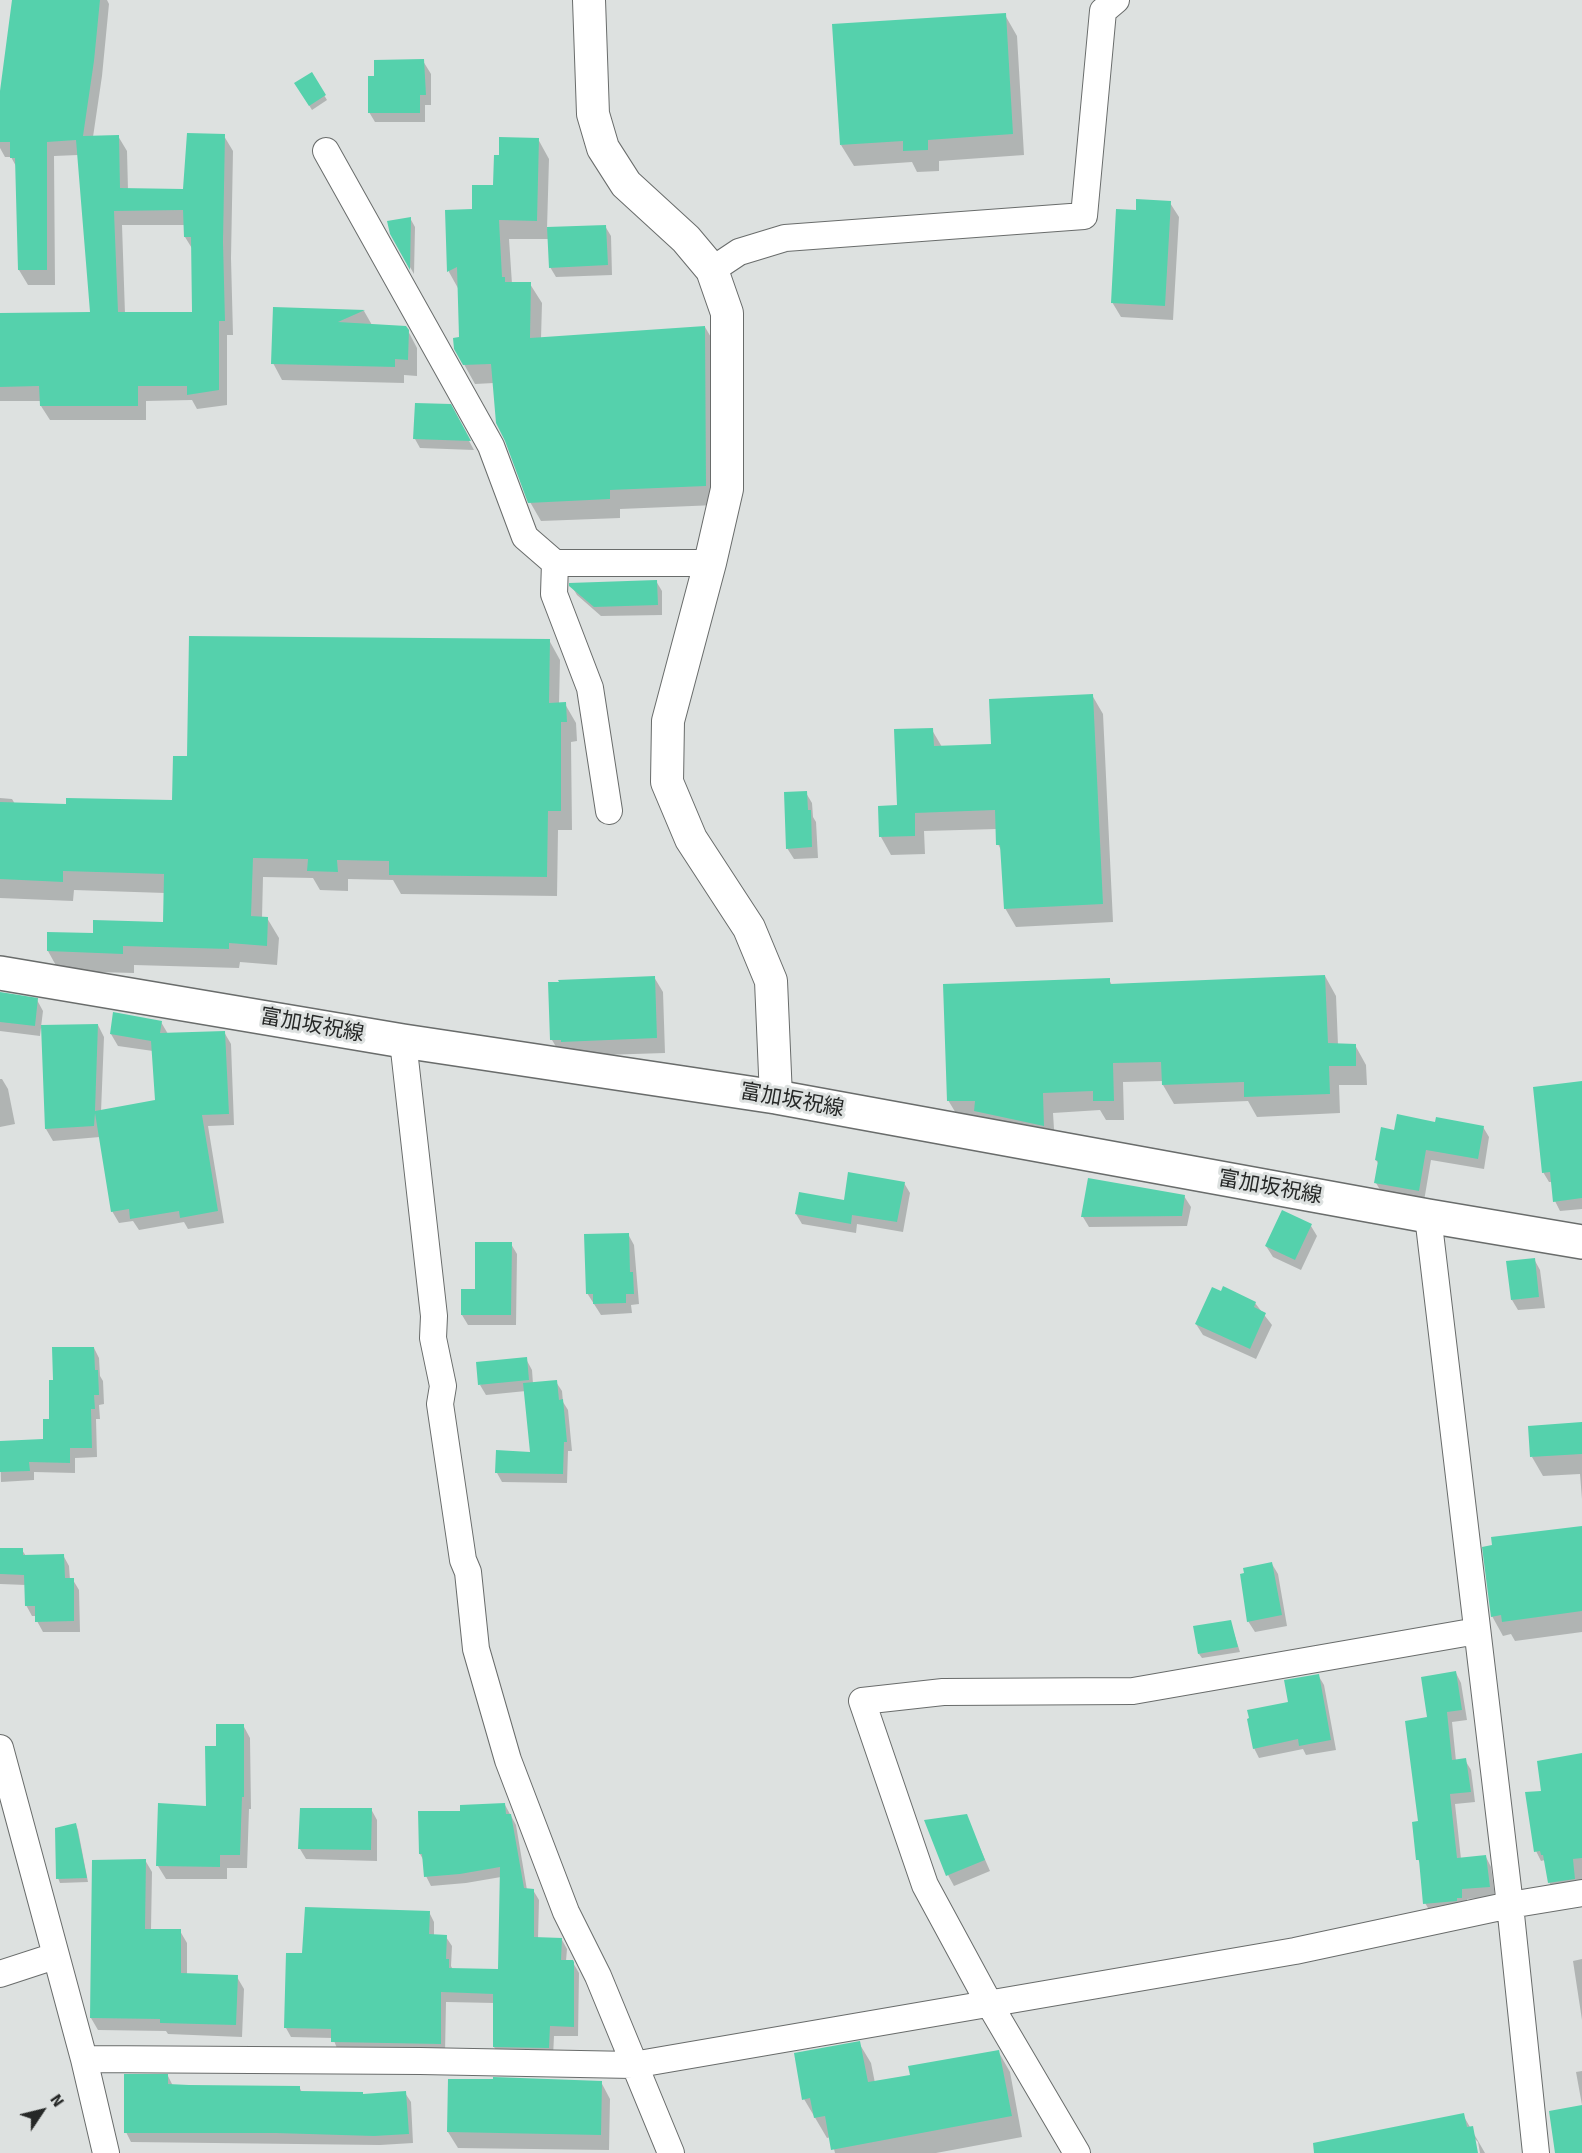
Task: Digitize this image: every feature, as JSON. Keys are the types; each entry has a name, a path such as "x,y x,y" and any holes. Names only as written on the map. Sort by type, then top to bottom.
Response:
{"main road":[{"name":"富加坂祝線","path":"0,973 403,1041 776,1097 1582,1242"}],"street":[{"path":"589,0 593,114 603,148 626,184 686,239 712,270 728,313 727,489 668,721 667,782 691,839 749,928 771,981 776,1097"},
{"path":"712,270 740,252 785,238 1084,216 1103,11 1116,0"},
{"path":"326,151 491,446 525,537 555,563 710,563"},
{"path":"555,563 554,594 590,688 609,811"},
{"path":"403,1041 434,1316 434,1338 443,1386 440,1404 463,1560 468,1572 476,1649 508,1760 566,1912 598,1976 671,2153"},
{"path":"1428,1216 1510,1905 1536,2153"},
{"path":"1077,2153 990,2005 925,1885 862,1701 943,1692 1132,1691 1477,1631"},
{"path":"0,1748 84,2059 106,2153"},
{"path":"84,2059 633,2064 990,2005 1295,1951 1510,1905 1582,1893"},
{"path":"0,1974 55,1956"}],"building":[{"path":"12,0 100,0 83,136 119,135 120,188 183,189 187,133 225,134 223,242 225,321 219,321 219,390 187,395 187,386 138,386 138,406 40,406 39,386 0,387 0,313 90,312 76,140 47,142 47,270 18,270 15,158 10,158 10,142 0,142 0,91","holes":["183,210 184,237 191,237 192,312 118,312 114,211"]},
{"path":"1006,13 1013,134 928,140 928,150 903,151 903,141 840,145 832,24"},
{"path":"424,59 426,95 420,95 420,113 368,113 368,76 374,76 374,60"},
{"path":"312,72 326,95 309,106 294,83"},
{"path":"499,137 539,138 537,221 499,220 502,277 505,277 505,282 531,282 530,338 705,326 706,486 610,490 610,499 528,503 496,423 491,364 463,365 454,349 453,338 459,337 457,267 447,272 445,210 472,209 472,185 493,185 494,155 499,155"},
{"path":"1136,199 1171,201 1165,306 1111,303 1116,209 1136,210"},
{"path":"411,217 410,270 390,234 387,221"},
{"path":"606,225 608,265 549,268 547,227"},
{"path":"273,307 365,310 338,322 406,326 409,330 408,360 395,359 395,367 271,364"},
{"path":"415,403 451,404 471,441 413,439"},
{"path":"657,580 658,605 594,607 569,586 569,583"},
{"path":"189,636 550,639 549,703 566,702 567,722 561,722 561,811 548,811 547,877 389,875 389,861 337,860 338,872 307,871 308,859 253,858 251,916 268,917 267,946 229,943 229,949 123,946 123,954 47,951 47,932 93,933 93,920 163,922 164,874 63,871 63,882 0,879 0,802 66,804 66,798 172,800 173,756 187,756"},
{"path":"1093,694 1103,904 1004,909 1000,845 996,845 995,810 915,813 915,836 879,837 878,806 897,805 894,729 933,728 934,746 991,744 989,699"},
{"path":"807,791 808,810 811,810 812,847 786,849 784,792"},
{"path":"1325,975 1328,1043 1356,1044 1356,1066 1329,1066 1330,1094 1244,1097 1244,1082 1162,1085 1161,1062 1113,1063 1114,1101 1093,1101 1093,1091 1043,1093 1044,1126 974,1111 975,1101 947,1101 943,984 1110,978 1110,984"},
{"path":"655,976 657,1038 561,1042 561,1040 550,1040 548,982"},
{"path":"0,992 38,998 35,1026 0,1022"},
{"path":"113,1012 162,1021 160,1033 225,1031 229,1114 202,1115 218,1211 180,1218 179,1211 130,1219 129,1209 111,1212 95,1113 94,1126 45,1129 41,1025 98,1024 95,1111 155,1100 151,1041 110,1034"},
{"path":"1582,1081 1582,1198 1553,1202 1550,1172 1542,1173 1533,1087"},
{"path":"1397,1114 1435,1122 1436,1117 1484,1126 1478,1159 1426,1150 1419,1191 1374,1183 1378,1161 1375,1160 1381,1127 1394,1130"},
{"path":"848,1172 905,1182 897,1222 852,1215 851,1224 795,1214 799,1192 844,1200"},
{"path":"1088,1178 1185,1195 1182,1216 1081,1217"},
{"path":"1282,1210 1312,1224 1295,1260 1265,1246"},
{"path":"629,1233 630,1272 633,1272 634,1294 626,1294 626,1303 593,1304 593,1294 586,1294 584,1234"},
{"path":"475,1242 512,1242 511,1315 461,1315 461,1289 475,1289"},
{"path":"1535,1258 1539,1297 1511,1300 1506,1261"},
{"path":"1223,1286 1256,1302 1254,1307 1266,1313 1250,1349 1195,1324 1212,1287 1221,1291"},
{"path":"52,1347 94,1347 99,1395 94,1395 95,1409 91,1409 92,1448 70,1448 70,1463 29,1462 30,1471 0,1472 0,1441 43,1439 43,1419 49,1419 49,1380 53,1380"},
{"path":"527,1357 529,1380 478,1385 476,1362"},
{"path":"557,1380 559,1400 563,1399 567,1442 564,1442 563,1474 495,1473 496,1450 530,1452 523,1383"},
{"path":"1582,1422 1582,1454 1530,1457 1528,1426"},
{"path":"1582,1526 1582,1611 1502,1622 1501,1615 1491,1617 1482,1547 1492,1545 1491,1537"},
{"path":"0,1548 23,1548 23,1555 64,1554 65,1578 74,1578 74,1621 35,1622 35,1606 25,1606 24,1575 0,1574"},
{"path":"1272,1562 1282,1615 1247,1622 1240,1574 1244,1573 1243,1568"},
{"path":"1231,1620 1238,1647 1198,1654 1193,1626"},
{"path":"1456,1671 1462,1710 1447,1712 1452,1760 1466,1758 1471,1792 1450,1794 1457,1858 1486,1855 1490,1887 1462,1889 1462,1898 1457,1898 1457,1901 1423,1904 1419,1860 1416,1860 1412,1822 1418,1821 1405,1721 1427,1717 1421,1677"},
{"path":"1319,1674 1331,1740 1299,1746 1298,1739 1253,1749 1247,1710 1288,1702 1284,1680"},
{"path":"216,1724 244,1724 244,1797 242,1797 240,1855 220,1855 220,1867 156,1866 158,1803 206,1806 205,1746 216,1746"},
{"path":"1582,1753 1582,1858 1573,1859 1575,1879 1548,1883 1543,1855 1540,1851 1534,1852 1525,1792 1541,1791 1537,1761"},
{"path":"505,1803 506,1814 511,1814 524,1888 534,1889 534,1937 562,1938 561,1960 573,1960 574,1962 574,2027 550,2026 549,2048 493,2047 493,1994 441,1992 441,2044 331,2042 331,2029 284,2028 286,1953 302,1953 305,1907 430,1911 429,1934 447,1935 446,1959 449,1959 449,1968 498,1969 500,1867 424,1877 422,1854 419,1854 418,1811 460,1811 460,1805"},
{"path":"300,1808 372,1808 371,1850 298,1849"},
{"path":"967,1814 985,1860 946,1876 924,1820"},
{"path":"76,1823 87,1878 56,1879 55,1828"},
{"path":"146,1859 145,1929 181,1929 181,1973 238,1975 236,2025 160,2023 160,2019 90,2018 92,1860"},
{"path":"860,2041 868,2082 910,2075 908,2066 999,2050 1012,2116 831,2150 825,2116 814,2118 810,2098 802,2100 794,2053"},
{"path":"124,2074 168,2074 168,2084 300,2086 300,2091 363,2092 363,2094 406,2091 409,2134 374,2136 275,2133 124,2133"},
{"path":"493,2077 602,2081 601,2135 447,2132 448,2079 493,2079"},
{"path":"1582,2105 1582,2153 1555,2153 1549,2111"},
{"path":"1464,2113 1467,2127 1473,2126 1478,2153 1314,2153 1313,2143"}]}
